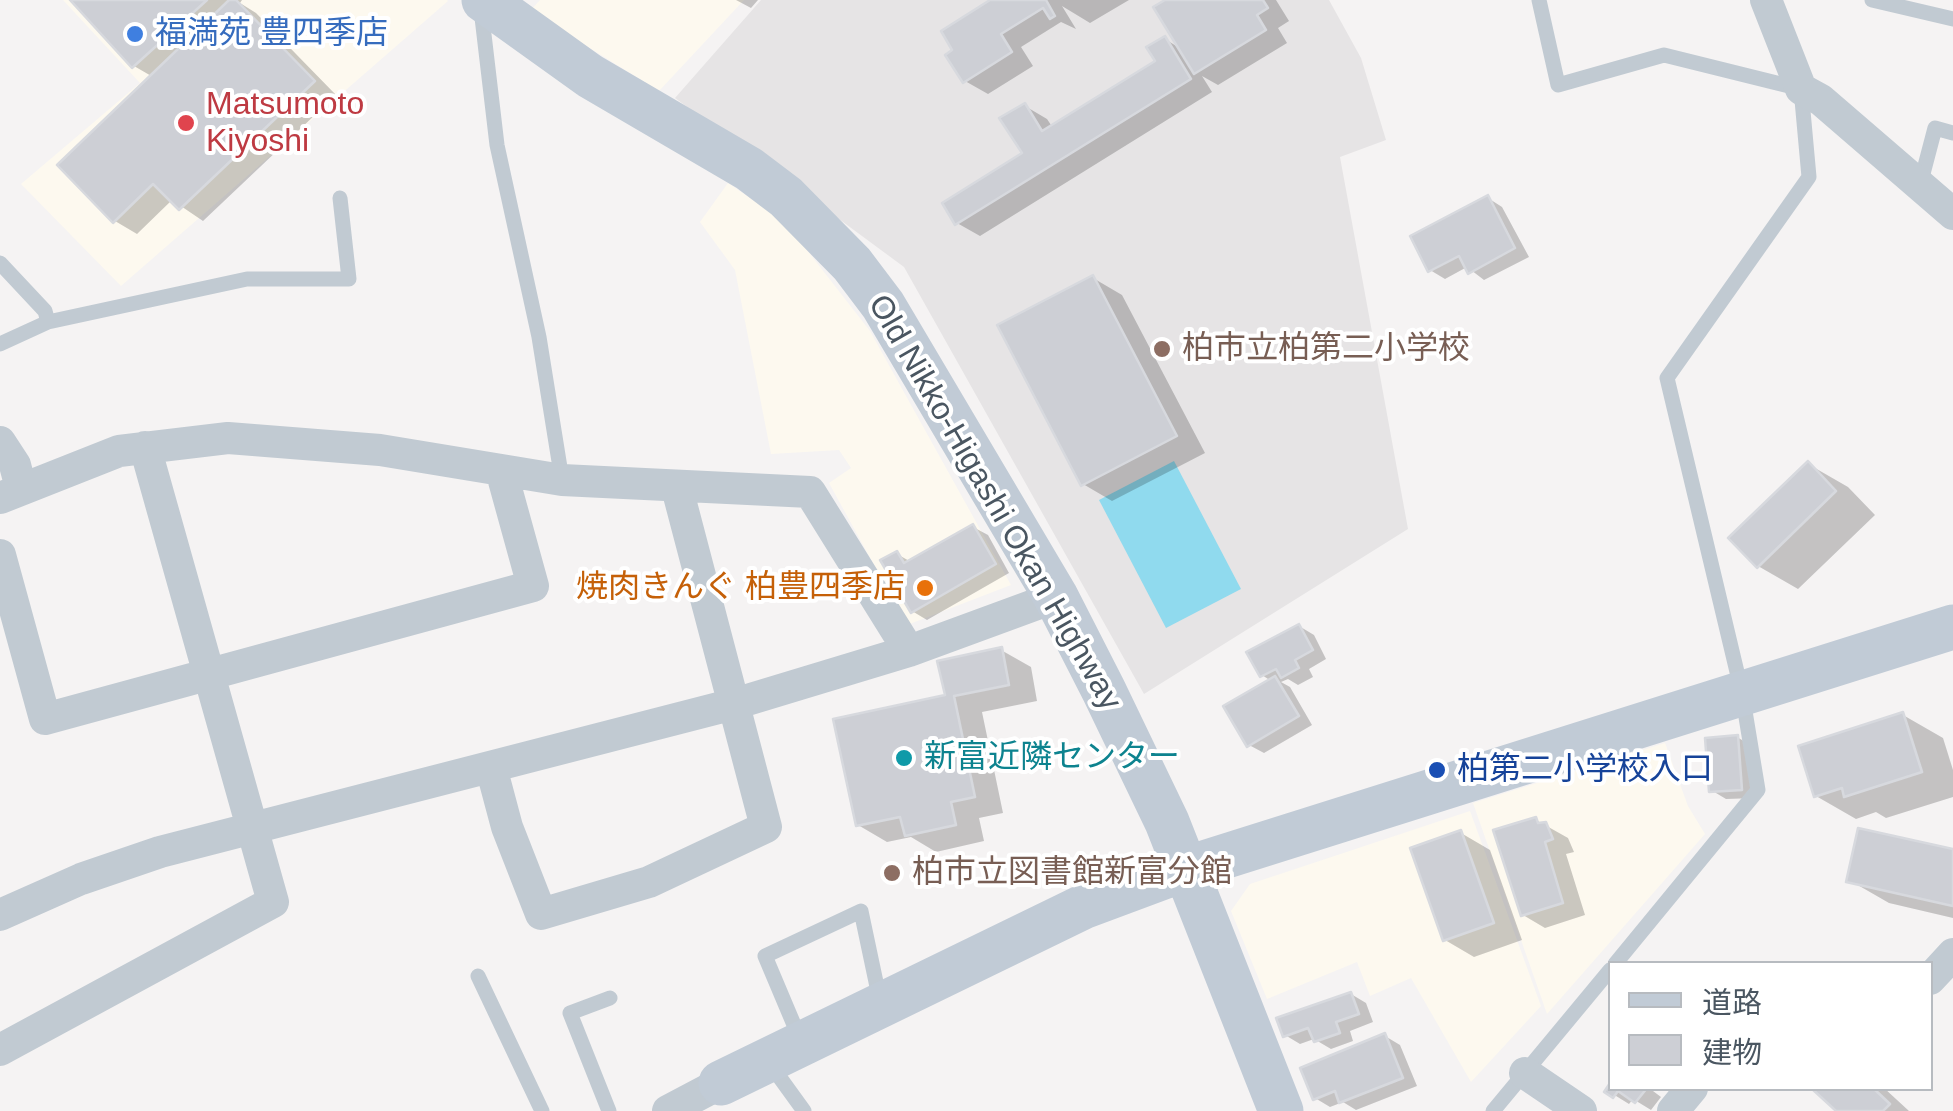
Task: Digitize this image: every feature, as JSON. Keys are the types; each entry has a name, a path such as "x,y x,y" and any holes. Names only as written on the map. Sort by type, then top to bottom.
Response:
{"street":[{"name":"Old Nikko-Higashi Okan Highway","path":"482,0 590,76 749,170 818,227 883,305 1056,597 1136,757 1281,1111"},
{"path":"1766,0 1801,89 1953,214"},
{"path":"0,442 15,465 11,493 118,452 228,438 380,450 562,480 810,492 909,651"},
{"path":"0,1050 273,902 145,447"},
{"path":"0,555 45,719 533,586 501,470"},
{"path":"492,767 507,827 541,914 649,882 766,826 677,488"},
{"path":"0,915 81,879 251,828 734,704 909,651 1056,597"},
{"path":"668,1111 1083,907 1185,869 1953,627"},
{"path":"1933,976 1953,954"},
{"path":"1525,1074 1580,1111"},
{"path":"1672,1111 1689,1091"}],"lane":[{"path":"482,0 498,145 539,337 562,480"},
{"path":"1539,0 1558,85 1664,56 1801,89 1809,178 1666,378 1742,693 1758,790 1618,961"},
{"path":"1872,0 1953,20"},
{"path":"1920,185 1935,128 1953,133"},
{"path":"0,344 48,322 247,279 349,279 340,198"},
{"path":"0,262 45,310 48,322"},
{"path":"804,1111 784,1052 765,956 861,912 881,1004"},
{"path":"1493,1111 1608,972"},
{"path":"478,976 542,1111"},
{"path":"609,1111 570,1013 610,998"}],"shaded area":[{"path":"63,0 448,1 121,286 21,184 140,83"},
{"path":"540,0 744,0 659,91 530,11"},
{"name":"柏市立柏第二小学校","path":"761,0 1329,0 1361,58 1386,140 1340,157 1408,529 1144,694 904,267 675,98"},
{"path":"728,183 785,222 870,331 1011,585 907,625 829,483 851,468 839,450 771,454 735,270 700,222"},
{"path":"1665,743 1688,806 1705,834 1547,1014 1473,803"},
{"path":"1470,811 1541,1006 1471,1082 1411,978 1370,996 1357,962 1267,999 1231,911 1250,884"}],"water":[{"path":"1174,461 1241,589 1166,628 1099,500"}],"building":[{"name":"福満苑 豊四季店","path":"70,0 207,0 132,68"},
{"name":"Matsumoto Kiyoshi","path":"229,0 236,0 315,81 179,210 153,184 113,223 57,165"},
{"path":"990,0 1046,0 1055,16 1050,19 1043,8 1001,34 1012,52 963,83 945,55 952,50 941,31"},
{"path":"1165,0 1263,0 1268,8 1257,15 1266,30 1194,74 1153,7"},
{"path":"1165,36 1191,79 955,225 942,203 1022,153 999,118 1025,103 1042,131 1155,61 1146,47"},
{"path":"1488,195 1515,248 1468,274 1459,256 1428,272 1410,236"},
{"path":"1093,275 1177,436 1081,486 997,325"},
{"path":"1808,461 1836,491 1757,568 1728,538"},
{"name":"焼肉きんぐ 柏豊四季店","path":"973,524 996,564 911,613 880,560 897,551 904,563"},
{"path":"1299,624 1313,650 1295,660 1299,668 1281,678 1276,669 1260,677 1246,652"},
{"name":"新富近隣センター","path":"1002,647 1009,685 954,696 975,797 951,802 956,825 905,836 900,817 856,826 833,719 945,695 937,661"},
{"path":"1275,676 1299,716 1247,747 1223,706"},
{"path":"1903,712 1922,772 1844,797 1842,788 1814,797 1798,746"},
{"path":"1738,735 1742,790 1709,792 1705,738"},
{"path":"1536,817 1538,823 1546,822 1553,839 1545,842 1563,903 1521,916 1493,830"},
{"path":"1858,828 1953,849 1953,906 1846,882"},
{"path":"1461,830 1494,923 1443,941 1410,848"},
{"path":"1351,992 1359,1014 1336,1022 1340,1033 1314,1042 1308,1028 1283,1037 1276,1018"},
{"path":"1385,1033 1403,1078 1339,1103 1335,1091 1313,1100 1300,1068"},
{"path":"1618,1091 1645,1091 1635,1103"},
{"path":"1814,1091 1876,1091 1890,1104 1883,1111 1836,1111"}],"place":[{"name":"福満苑 豊四季店","path":"135,34"},
{"name":"Matsumoto Kiyoshi","path":"186,123"},
{"name":"柏市立柏第二小学校","path":"1162,349"},
{"name":"焼肉きんぐ 柏豊四季店","path":"925,588"},
{"name":"新富近隣センター","path":"904,758"},
{"name":"柏第二小学校入口","path":"1437,770"},
{"name":"柏市立図書館新富分館","path":"892,873"}]}
